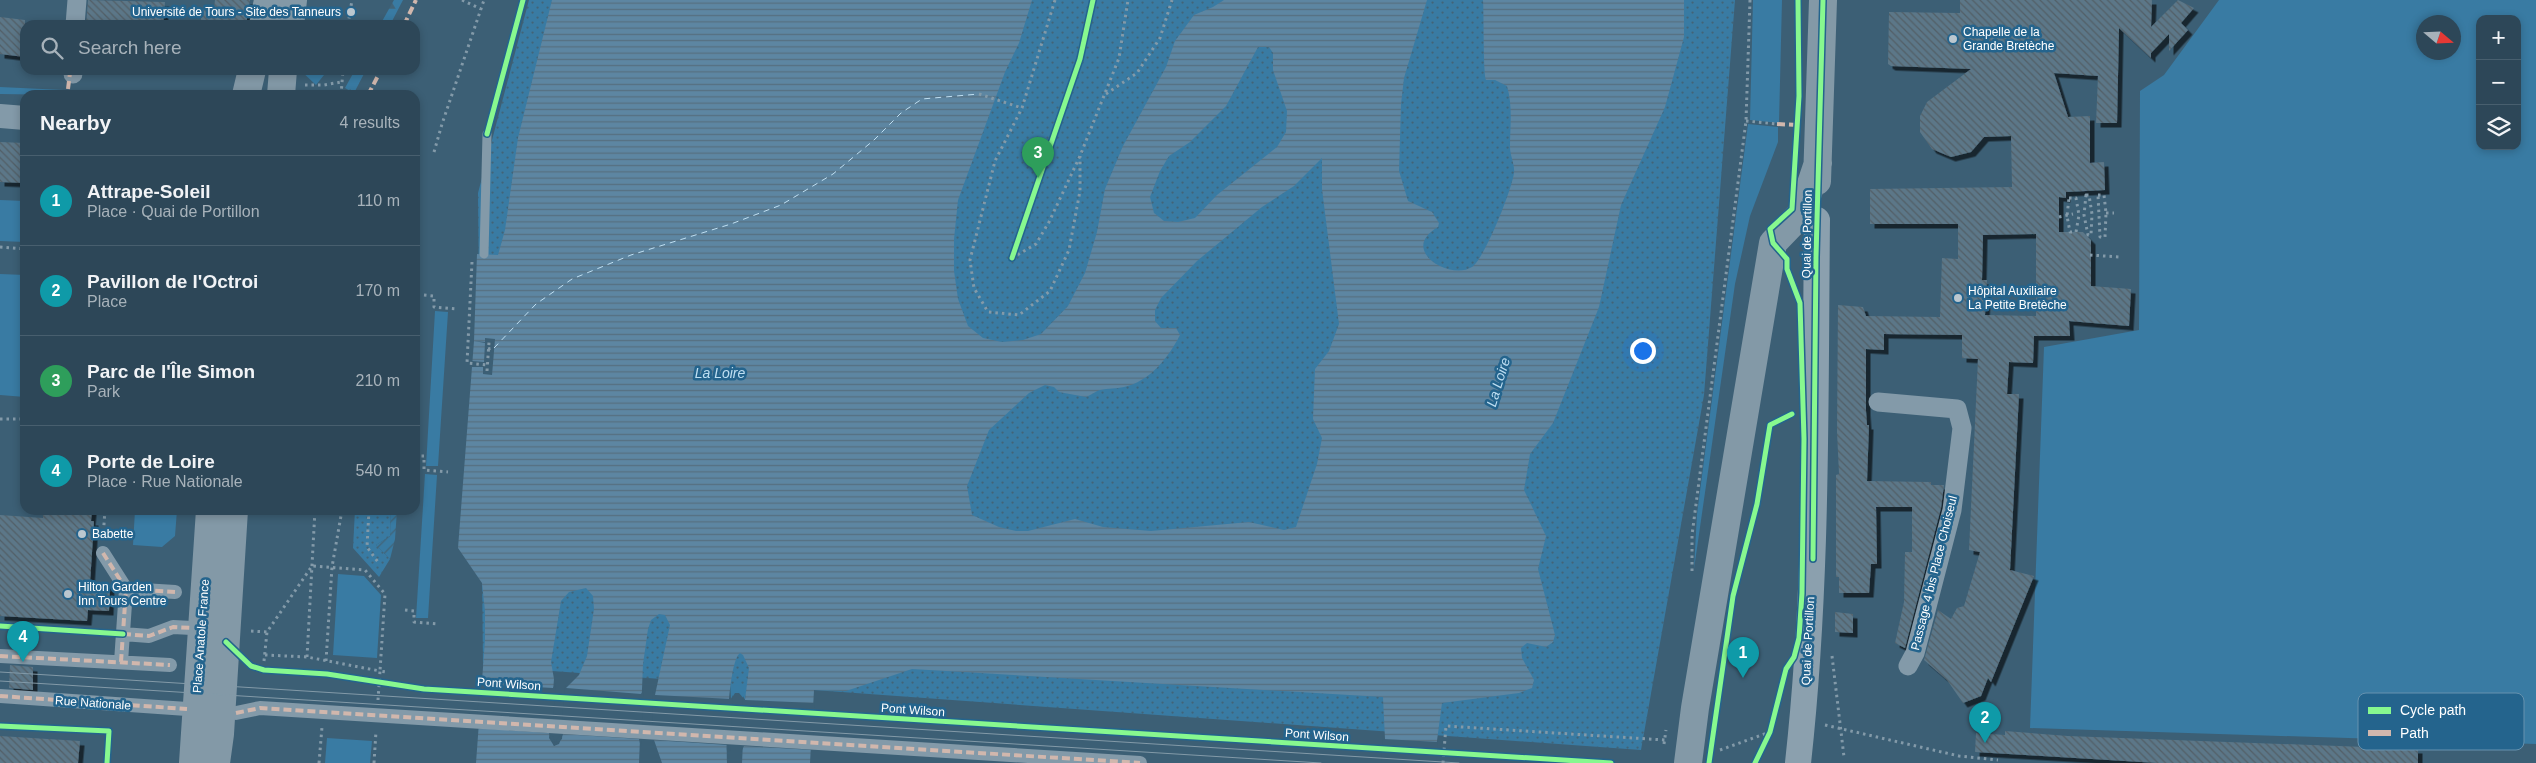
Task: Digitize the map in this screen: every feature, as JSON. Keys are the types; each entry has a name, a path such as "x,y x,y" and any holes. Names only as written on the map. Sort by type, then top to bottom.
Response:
{"main road":[{"path":"265,20 268,0"},
{"path":"291,20 293,0"},
{"name":"Quai de Portillon","path":"1798,763 1805,696 1813,559 1822,0"},
{"path":"247,90 251,75"},
{"name":"Quai de Portillon","path":"1688,763 1694,708 1769,276 1773,243 1800,214 1818,163"},
{"name":"Quai de Portillon","path":"1769,276 1781,251 1817,220"},
{"name":"Place Anatole France","path":"193,763 210,515"},
{"name":"Place Anatole France","path":"216,763 220,734 234,515"}],"street":[{"path":"75,20 77,0"},
{"path":"0,116 20,118"},
{"name":"Passage 4 bis Place Choiseul","path":"1878,402 1957,409 1962,428 1952,510 1915,654 1908,666"},
{"path":"102,554 126,589 121,662"},
{"path":"126,589 175,592"},
{"path":"123,634 149,636 173,627 192,628"},
{"path":"0,656 170,666"},
{"name":"Rue Nationale","path":"0,696 187,709"},
{"path":"236,713 260,708 1140,763"}],"lane":[{"path":"484,254 487,134"}],"path":[{"path":"349,20 352,0"},
{"path":"462,0 481,9"},
{"path":"434,152 484,0"},
{"path":"487,134 523,0"},
{"path":"1055,0 1022,108 995,161 970,260 974,288 988,312 1019,315 1050,291 1069,250 1080,191 1080,156"},
{"path":"1012,258 1036,244 1049,222 1080,156 1119,58 1128,0"},
{"path":"1105,94 1137,73 1160,38 1172,0"},
{"path":"1690,578 1692,535 1746,121 1750,0"},
{"path":"341,90 342,75"},
{"path":"287,83 324,85 341,82"},
{"path":"979,94 1022,108"},
{"path":"1746,121 1777,124"},
{"path":"2086,195 2089,195 2092,214 2090,235 2088,236 2084,215 2086,195"},
{"path":"2098,195 2104,195 2106,214 2105,237 2100,237 2098,195"},
{"path":"2069,198 2076,198 2079,215 2076,232 2070,232 2066,216 2069,198"},
{"path":"2106,214 2114,213"},
{"path":"2059,216 2073,214"},
{"path":"2092,214 2098,214"},
{"path":"2079,215 2084,215"},
{"path":"485,226 473,254 468,364 487,365"},
{"path":"0,247 20,249"},
{"path":"2090,255 2119,257"},
{"path":"424,295 434,296 434,307 458,309"},
{"path":"486,371 489,342"},
{"path":"488,349 494,348"},
{"path":"0,419 20,419"},
{"path":"420,456 424,456 424,470 448,472"},
{"path":"102,554 105,515"},
{"path":"307,657 315,515"},
{"path":"326,661 332,568 341,515"},
{"path":"370,515 367,547 378,562"},
{"path":"312,566 364,570 385,594 379,686"},
{"path":"264,661 267,632 312,566"},
{"path":"405,610 414,611 414,622 438,624"},
{"path":"0,626 123,634"},
{"path":"1831,649 1844,757"},
{"path":"265,654 307,657 386,672"},
{"path":"370,682 379,686 386,684"},
{"path":"319,763 323,712"},
{"path":"374,763 380,715"},
{"path":"1664,748 1668,721"},
{"path":"1816,723 1959,756 1998,760"},
{"path":"0,726 109,731 107,763"},
{"path":"1443,763 1446,726 1665,740"},
{"path":"1720,750 1770,732"},
{"path":"1441,752 1451,753"}],"green space":[{"path":"394,0 403,0 393,20 383,20"},
{"name":"La Loire","path":"529,0 1735,0 1704,395 1641,750 483,666 478,193"},
{"path":"1753,0 1782,0 1779,123 1750,120"},
{"path":"2219,0 2536,0 2536,744 2524,744 2524,693 2358,693 2358,738 2030,728 2044,347 2139,330 2140,91 2164,75"},
{"path":"305,75 324,75 316,85"},
{"path":"352,75 363,75 356,90 345,88"},
{"path":"0,87 64,90 20,90 20,94 0,94"},
{"path":"1748,124 1778,127 1778,142 1750,216 1735,284 1694,569 1697,514"},
{"path":"0,200 20,201 20,242 0,241"},
{"path":"0,274 20,275 20,397 0,395"},
{"path":"435,311 448,312 438,466 426,466"},
{"path":"425,474 437,475 428,618 416,618"},
{"path":"135,515 177,515 175,536 162,547 133,545"},
{"path":"355,515 391,515 390,536 376,545 390,559 379,577 353,548"},
{"path":"391,515 397,515 395,539 390,559 376,545 390,536"},
{"path":"338,574 364,576 381,595 377,658 333,655"},
{"path":"749,676 745,700 739,693 735,693 731,699 730,682"},
{"path":"327,738 372,741 370,763 325,763"}],"water":[{"name":"La Loire","path":"552,0 1032,0 1019,43 1005,72 958,200 954,239 954,271 958,299 968,326 983,338 1002,342 1023,340 1041,334 1068,306 1085,273 1097,232 1105,189 1123,146 1166,67 1175,41 1194,15 1224,0 1427,0 1404,78 1401,104 1399,171 1408,201 1432,212 1439,223 1438,227 1427,236 1423,245 1425,253 1441,267 1463,270 1472,267 1484,251 1503,207 1514,173 1510,150 1511,109 1507,86 1495,80 1486,80 1485,75 1483,0 1684,0 1684,37 1665,107 1621,205 1599,307 1553,423 1530,454 1524,490 1546,536 1538,569 1555,635 1553,642 1546,647 1527,643 1521,648 1522,658 1534,680 1532,688 1519,693 1442,703 1434,763 1383,763 1385,739 1383,697 912,669 846,691 814,690 810,763 742,763 745,700 749,668 743,655 740,653 736,660 730,687 727,763 662,763 654,740 655,695 670,625 665,615 659,614 651,620 648,629 643,664 639,763 476,763 485,640 485,611 482,583 458,548 474,341 477,254 498,255 505,230 518,138","holes":["1258,47 1269,47 1273,53 1273,70 1287,111 1286,132 1277,147 1217,195 1195,218 1178,222 1164,221 1154,213 1150,197 1160,171 1169,156 1190,142 1226,106","1322,158 1322,189 1339,324 1329,351 1315,369 1313,419 1322,438 1317,464 1296,527 1284,530 1249,522 1151,531 1103,527 1075,519 1028,531 1016,531 999,527 972,515 967,486 989,430 1029,393 1045,385 1054,387 1059,392 1086,397 1100,390 1121,388 1133,384 1150,374 1164,360 1180,335 1176,328 1161,328 1155,321 1155,310 1161,298 1197,261 1262,207 1294,186","586,588 593,596 594,609 587,656 579,675 566,688 562,739 554,746 549,738 554,679 551,662 561,601 569,592"]}],"pier":[{"path":"485,338 495,339 492,375 483,374 483,367 472,367 472,361 484,362 485,343 474,341 485,342"},
{"path":"556,683 552,733 555,743 561,733 565,685 566,688 641,694 644,689 641,748 639,739 563,734 559,744 554,746 549,733 476,728 480,684 553,688"},
{"path":"653,690 655,695 731,699 733,695 730,751 728,745 654,740 652,744"},
{"path":"743,696 745,700 815,703 813,750 744,746 741,752"},
{"path":"1383,739 1438,742 1436,763 1381,763"}],"building":[{"path":"88,0 165,2 163,20 86,20"},
{"path":"215,0 250,0 247,20 201,20 203,6 214,8"},
{"path":"1960,0 2152,0 2151,27 2178,0 2194,8 2181,23 2188,30 2169,51 2169,34 2151,53 2151,58 2119,28 2117,123 2096,123 2098,76 2054,73 2068,117 2090,116 2090,163 2104,162 2105,190 2066,192 2066,198 2059,197 2059,232 2083,232 2091,240 2091,286 2131,289 2129,326 2069,321 2070,336 2034,336 2033,363 2009,362 2007,394 2019,394 2010,570 2034,576 1991,682 1988,678 1981,696 1963,703 1947,680 1924,660 1938,610 1951,619 1957,608 1964,606 1980,552 1969,550 1978,359 1962,358 1962,335 1884,334 1884,350 1866,349 1866,411 1867,425 1869,425 1867,481 1931,482 1931,485 1944,485 1941,508 1905,648 1895,643 1904,602 1905,552 1912,552 1912,507 1876,507 1877,564 1871,564 1869,593 1839,593 1839,577 1836,577 1836,475 1839,474 1837,432 1838,305 1863,307 1866,316 1940,317 1942,258 1958,259 1958,224 1870,224 1870,189 2012,187 2011,136 1984,137 1971,152 1951,157 1932,149 1920,132 1920,116 1927,102 1971,69 1891,66 1888,64 1889,12 1960,13","holes":["2036,234 2036,316 1985,315 1987,280 1982,280 1983,235"]},
{"path":"0,17 25,20 20,20 20,56 0,54"},
{"path":"0,142 20,143 20,183 0,182"},
{"path":"0,515 43,518 43,515 92,515 91,521 94,521 90,583 110,584 109,611 88,610 87,621 0,616"},
{"path":"1835,612 1853,614 1853,633 1835,632"},
{"path":"10,665 33,667 33,690 9,688"},
{"path":"2005,731 2068,736 2358,747 2358,750 2418,750 2418,763 2158,763 1975,752 1976,733 2005,735"},
{"path":"0,736 80,741 78,763 0,763"}],"ferry route":[{"path":"494,348 536,304 572,279 631,255 731,224 781,205 833,174 874,140 901,113 922,99 979,94"}],"tram line":[{"path":"0,672 1459,763"},
{"path":"0,681 1321,763"}],"marked path":[{"path":"406,20 416,0"},
{"path":"68,89 70,75"},
{"path":"371,90 378,75"},
{"path":"1777,124 1797,125"},
{"path":"103,553 126,589 175,592"},
{"path":"121,662 126,589"},
{"path":"123,634 149,636 173,627 192,628"},
{"path":"0,656 170,665"},
{"path":"0,696 187,709"},
{"path":"236,713 260,708 1140,763"}],"cycle path":[{"path":"487,134 523,0"},
{"path":"1012,258 1080,59 1093,0"},
{"path":"1755,763 1770,732 1786,669 1794,657 1799,638 1802,593 1804,439 1800,303 1787,269 1787,259 1773,243 1770,229 1792,209 1799,96 1798,0"},
{"path":"1813,559 1816,257 1823,0"},
{"path":"1709,763 1733,596 1757,504 1770,425 1792,414"},
{"path":"0,626 123,634"},
{"name":"Pont Wilson","path":"226,642 251,666 264,670 327,674 424,689 1611,763"},
{"path":"0,726 109,731 107,763"}],"place":[{"name":"Université de Tours - Site des Tanneurs","path":"351,12"},
{"name":"Chapelle de la Grande Bretèche","path":"1953,39"},
{"name":"Parc de l'Île Simon","path":"1038,178"},
{"name":"Hôpital Auxiliaire La Petite Bretèche","path":"1958,298"},
{"name":"Babette","path":"82,534"},
{"name":"Hilton Garden Inn Tours Centre","path":"68,594"},
{"name":"Porte de Loire","path":"23,662"},
{"name":"Attrape-Soleil","path":"1743,678"},
{"name":"Pavillon de l'Octroi","path":"1985,743"}]}
